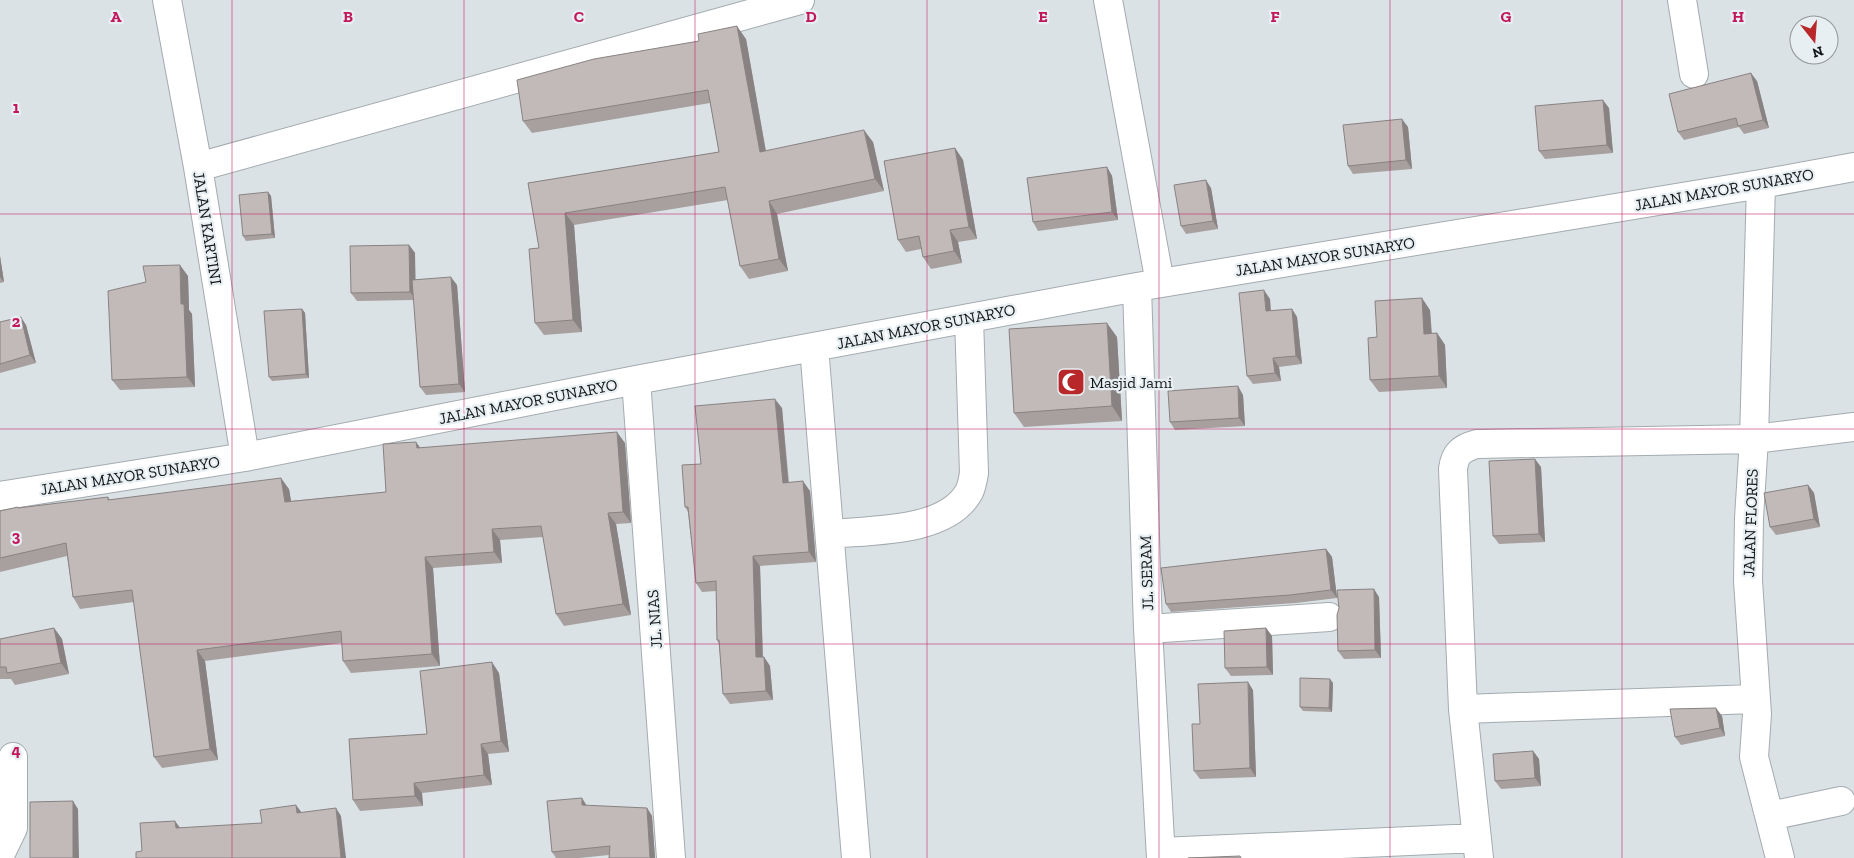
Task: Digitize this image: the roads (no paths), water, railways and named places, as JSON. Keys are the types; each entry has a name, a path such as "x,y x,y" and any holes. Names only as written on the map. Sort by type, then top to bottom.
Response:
{"street":[{"name":"JALAN KARTINI","path":"167,0 198,167 245,457"},
{"path":"198,167 800,0"},
{"name":"JL. SERAM","path":"1108,0 1148,285 1148,629 1161,855"},
{"path":"1682,0 1694,74"},
{"name":"JALAN MAYOR SUNARYO","path":"0,496 245,457 636,380 1148,285 1854,167"},
{"name":"JALAN FLORES","path":"1761,184 1748,581 1757,714 1754,757 1780,858"},
{"path":"830,534 928,523 952,510 969,492 974,473 970,318"},
{"path":"814,347 856,858"},
{"name":"JL. NIAS","path":"636,380 671,858"},
{"path":"1161,855 1478,848 1463,709 1452,469 1454,458 1465,447 1477,444 1754,439 1854,427"},
{"path":"1148,629 1329,617"},
{"path":"1463,709 1755,698"},
{"path":"0,855 13,828 13,757"},
{"path":"1770,816 1842,801"}],"place":[{"name":"Masjid Jami","path":"1071,382"}]}
